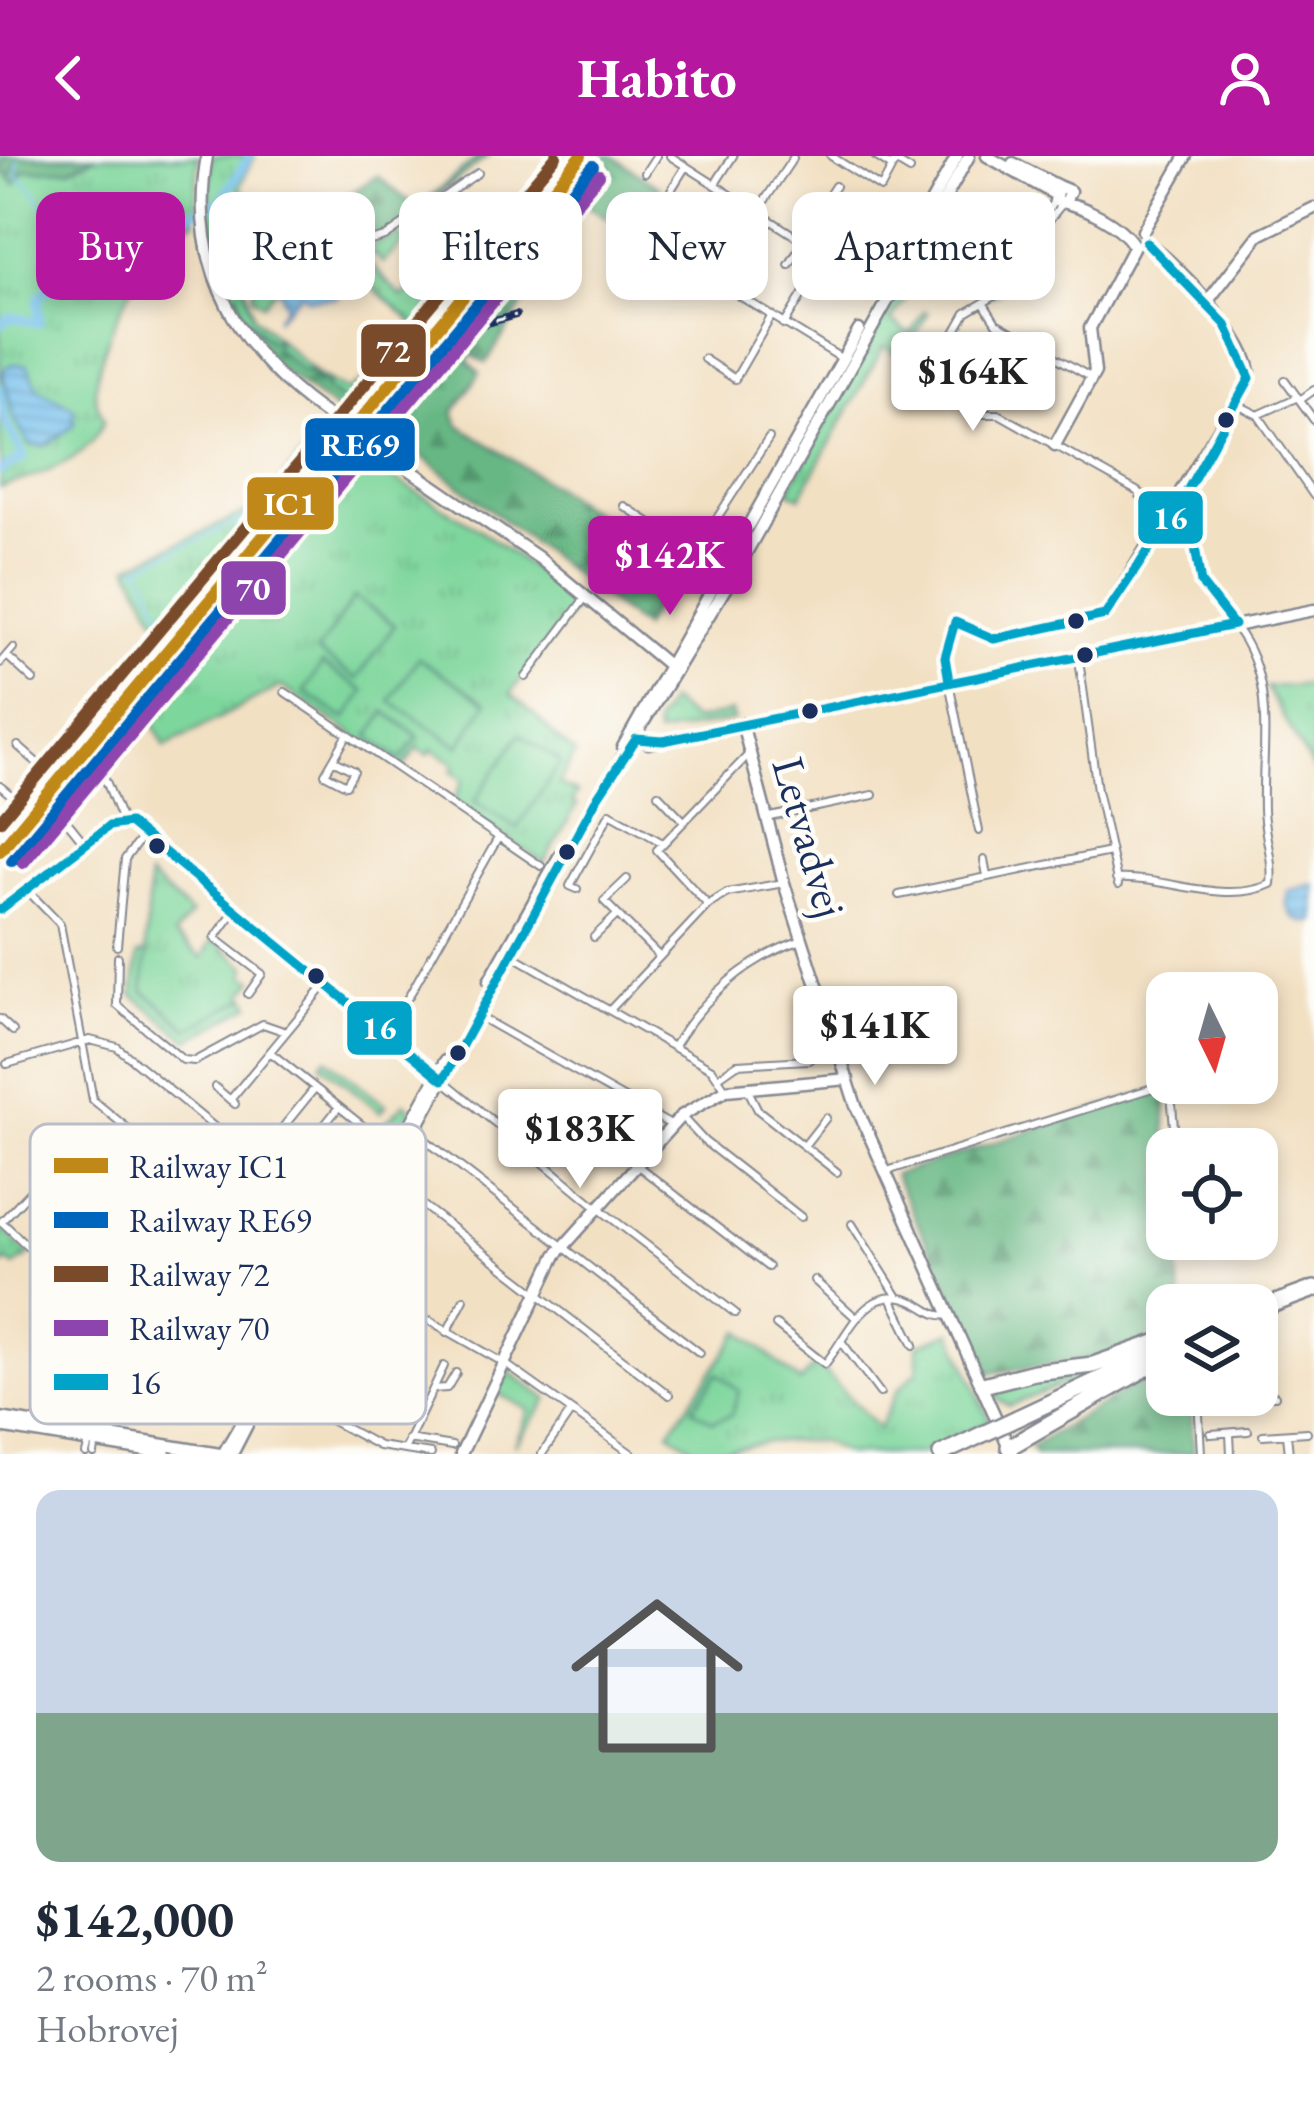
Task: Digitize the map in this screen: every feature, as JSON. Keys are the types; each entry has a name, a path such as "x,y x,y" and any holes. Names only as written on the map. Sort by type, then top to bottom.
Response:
{"highway":[{"path":"1278,1302 1314,1289"},
{"path":"983,1385 1146,1353"},
{"path":"941,1454 1146,1358"},
{"path":"1011,1451 1146,1362"}],"street":[{"path":"207,156 202,222 209,252"},
{"path":"645,173 656,156"},
{"path":"715,184 733,156"},
{"path":"831,156 881,188 895,161"},
{"path":"874,156 910,170"},
{"path":"414,1124 728,573 957,156"},
{"path":"846,361 969,156"},
{"path":"979,831 945,657 955,622 994,639 1099,618 1109,611 1250,378 1250,362 1184,273 1137,237 987,156"},
{"path":"1000,156 1020,161 1060,196"},
{"path":"1055,445 1092,378 1090,328 1186,156"},
{"path":"674,157 727,192"},
{"path":"768,202 792,165"},
{"path":"671,190 686,166"},
{"path":"375,240 478,173"},
{"path":"1060,196 1006,290 967,313 928,380 981,414 999,414 1055,445 1192,529 1201,583 1253,655 1263,700 1263,812 1271,884 1221,892 1163,880 1117,882 1079,655"},
{"path":"1207,302 1259,236 1314,208"},
{"path":"789,265 792,259"},
{"path":"224,300 240,335 294,393 539,557 672,668"},
{"path":"742,300 846,361"},
{"path":"784,325 799,300"},
{"path":"984,304 996,323 1092,378"},
{"path":"704,359 735,380 771,317"},
{"path":"1285,380 1314,420"},
{"path":"1258,416 1314,390"},
{"path":"1234,403 1258,416 1314,496"},
{"path":"695,552 769,438"},
{"path":"624,506 728,573"},
{"path":"526,677 586,597"},
{"path":"634,734 656,742 1314,610"},
{"path":"0,664 14,648"},
{"path":"7,656 33,680"},
{"path":"284,692 541,866"},
{"path":"0,821 95,710"},
{"name":"Letvadvej","path":"742,723 784,883 883,1173 1011,1451"},
{"path":"333,760 354,771 346,785 326,773 333,760 347,736"},
{"path":"25,738 17,747 43,768"},
{"path":"94,751 122,821 384,1029 597,1207 735,1313"},
{"path":"708,905 656,854 682,819 749,754"},
{"path":"0,786 17,800"},
{"path":"658,794 682,819"},
{"path":"766,818 873,796"},
{"path":"53,804 86,845"},
{"path":"577,889 570,886 610,813 661,842"},
{"path":"0,910 122,821"},
{"path":"117,946 124,859 144,834"},
{"path":"384,1029 409,996 498,838"},
{"path":"899,895 1110,852"},
{"path":"984,860 987,876"},
{"path":"627,879 604,901 658,955"},
{"path":"609,1010 708,905 727,893 784,883"},
{"path":"27,890 60,924 88,1092 120,1124"},
{"path":"236,910 215,938 262,974 248,994"},
{"path":"594,937 617,915"},
{"path":"674,1047 689,1023 749,962 802,940"},
{"path":"508,953 674,1047 720,1076 726,1090"},
{"path":"118,957 117,1005 183,1060 195,1061 262,1024 286,1032"},
{"path":"215,1087 233,1102 327,983"},
{"path":"477,1011 646,1111 676,1120 801,1217"},
{"path":"0,1019 13,1028"},
{"path":"7,1064 79,1041 99,1040 117,1047 211,1124"},
{"path":"270,1052 360,1124"},
{"path":"720,1076 737,1064 809,1060"},
{"path":"407,1439 456,1450 564,1244 676,1120 726,1090 848,1078"},
{"path":"883,1173 1159,1086 1172,1094 1174,1128"},
{"path":"286,1124 315,1088"},
{"path":"747,1088 758,1110 837,1172"},
{"path":"325,1124 338,1108"},
{"path":"589,1131 613,1152 646,1111"},
{"path":"804,1146 826,1118"},
{"path":"426,1140 700,1353"},
{"path":"636,1165 768,1267"},
{"path":"30,1192 1,1221 30,1248"},
{"path":"426,1208 669,1395"},
{"path":"852,1224 895,1298 914,1346"},
{"path":"814,1280 854,1317"},
{"path":"776,1325 825,1364 863,1308 895,1298 937,1316 950,1315"},
{"path":"447,1332 464,1299"},
{"path":"426,1320 504,1363 632,1454"},
{"path":"841,1341 880,1393"},
{"path":"426,1401 444,1366"},
{"path":"432,1389 447,1388 456,1373"},
{"path":"542,1454 571,1412"},
{"path":"1198,1416 1201,1454"},
{"path":"0,1423 192,1454"},
{"path":"226,1454 241,1424"},
{"path":"226,1454 243,1424"},
{"path":"338,1424 380,1446 431,1454"},
{"path":"404,1450 414,1424"},
{"path":"1211,1434 1248,1431"},
{"path":"1229,1432 1232,1454"},
{"path":"1263,1435 1307,1432"},
{"path":"1287,1433 1289,1454"},
{"path":"93,1441 158,1441 226,1454"},
{"path":"133,1447 165,1454"}],"green space":[{"path":"0,156 198,156 195,221 185,227 185,192 36,192 36,300 126,300 98,372 95,393 104,420 96,435 74,457 0,488"},
{"path":"7,156 97,156 70,169 24,170 15,184 1,169"},
{"path":"212,156 255,156 239,188 244,192 209,192"},
{"path":"479,156 488,156 442,192 436,192"},
{"path":"589,156 612,156 660,188 658,192 606,192 606,217 582,203 582,192 560,192"},
{"path":"377,176 399,194 399,225 375,237 375,192 353,192"},
{"path":"399,236 399,246 383,263 375,256 375,244"},
{"path":"375,269 399,294 399,300 432,304 414,332 393,348 396,353 346,403 324,388 315,373 347,391 364,381 413,322 375,290"},
{"path":"227,300 240,300 244,318 269,340 277,339 275,347 303,372 312,370 316,380 330,382 325,388 346,403 396,353 394,346 400,347 405,332 415,331 439,300 450,300 349,420 268,361"},
{"path":"228,300 249,300 253,316 312,370 303,373 274,347 278,342 270,341"},
{"path":"472,300 526,300 486,363 471,355 468,361 480,373 454,412 459,425 647,547 660,545 678,559 643,628 388,430 383,410"},
{"path":"892,300 905,300 891,320 910,335 924,311 928,313 913,341 936,358 927,376 884,346 800,497 788,490"},
{"path":"340,432 166,637 129,566 260,506 317,437"},
{"path":"348,452 470,523 578,602 510,694 575,754 559,784 577,793 572,802 577,805 544,863 453,802 464,780 452,771 455,764 432,749 428,755 417,748 403,768 281,686 165,746 142,702 245,585"},
{"path":"354,597 395,625 357,679 317,652"},
{"path":"418,658 487,703 459,746 390,701"},
{"path":"322,664 364,691 346,719 304,692"},
{"path":"1314,684 1314,771 1266,687"},
{"path":"669,701 694,721 731,712 734,720 657,735 655,724"},
{"path":"386,712 418,736 401,760 369,736"},
{"path":"520,734 561,762 517,828 475,801"},
{"path":"149,877 191,914 174,935 202,958 213,939 247,967 245,976 254,980 244,993 247,997 189,1029 143,991"},
{"path":"147,953 143,991 189,1029 247,997 251,1005 189,1040 133,995 138,955"},
{"path":"326,1058 386,1105 381,1112 321,1064"},
{"path":"1146,1093 1146,1104 1166,1104 1166,1128 1146,1128 1146,1260 1178,1260 1179,1284 1146,1284 1146,1341 1101,1357 990,1373 894,1175"},
{"path":"405,1103 412,1109 404,1124 384,1124"},
{"path":"0,1227 30,1255 14,1266 7,1260 0,1267"},
{"path":"741,1331 800,1382 816,1363 879,1428 898,1390 918,1370 918,1345 952,1332 990,1421 920,1454 847,1454 819,1441 767,1442 703,1454 669,1432"},
{"path":"1098,1370 1009,1406 995,1398 998,1387"},
{"path":"508,1371 548,1399 515,1445 529,1410 497,1393"},
{"path":"718,1373 739,1391 731,1415 713,1421 693,1409"},
{"path":"1146,1378 1146,1416 1191,1416 1194,1454 1035,1454 1031,1446"}],"water":[{"path":"11,364 27,365 39,389 74,408 74,425 45,446 30,445 14,418 2,371"},
{"path":"1314,884 1314,921 1301,921 1289,910 1288,891"}],"waterway":[{"path":"0,324 11,317 39,323 38,298 56,281 66,247 103,237 129,201 141,202 167,223 220,202 250,156"},
{"path":"18,160 17,176 36,194"},
{"path":"0,388 5,420 24,457 0,471"},
{"path":"136,568 268,508 313,456"},
{"path":"141,566 168,628"}],"railway":[{"path":"446,333 474,300"},
{"path":"0,857 412,365 455,332 516,315"}],"rail line":[{"name":"72","path":"0,821 556,156"},
{"name":"IC1","path":"0,851 581,156"},
{"name":"RE69","path":"12,861 593,166"},
{"name":"70","path":"23,863 599,175"}],"transit line":[{"name":"16","path":"949,681 945,657 955,622 994,639 1105,615 1179,505 1250,378 1226,325 1146,242"},
{"name":"16","path":"1175,498 1165,515 1194,541 1201,583 1234,625"},
{"name":"16","path":"0,910 109,826 129,823 443,1080 597,798 636,739 663,741 1234,625"}]}
